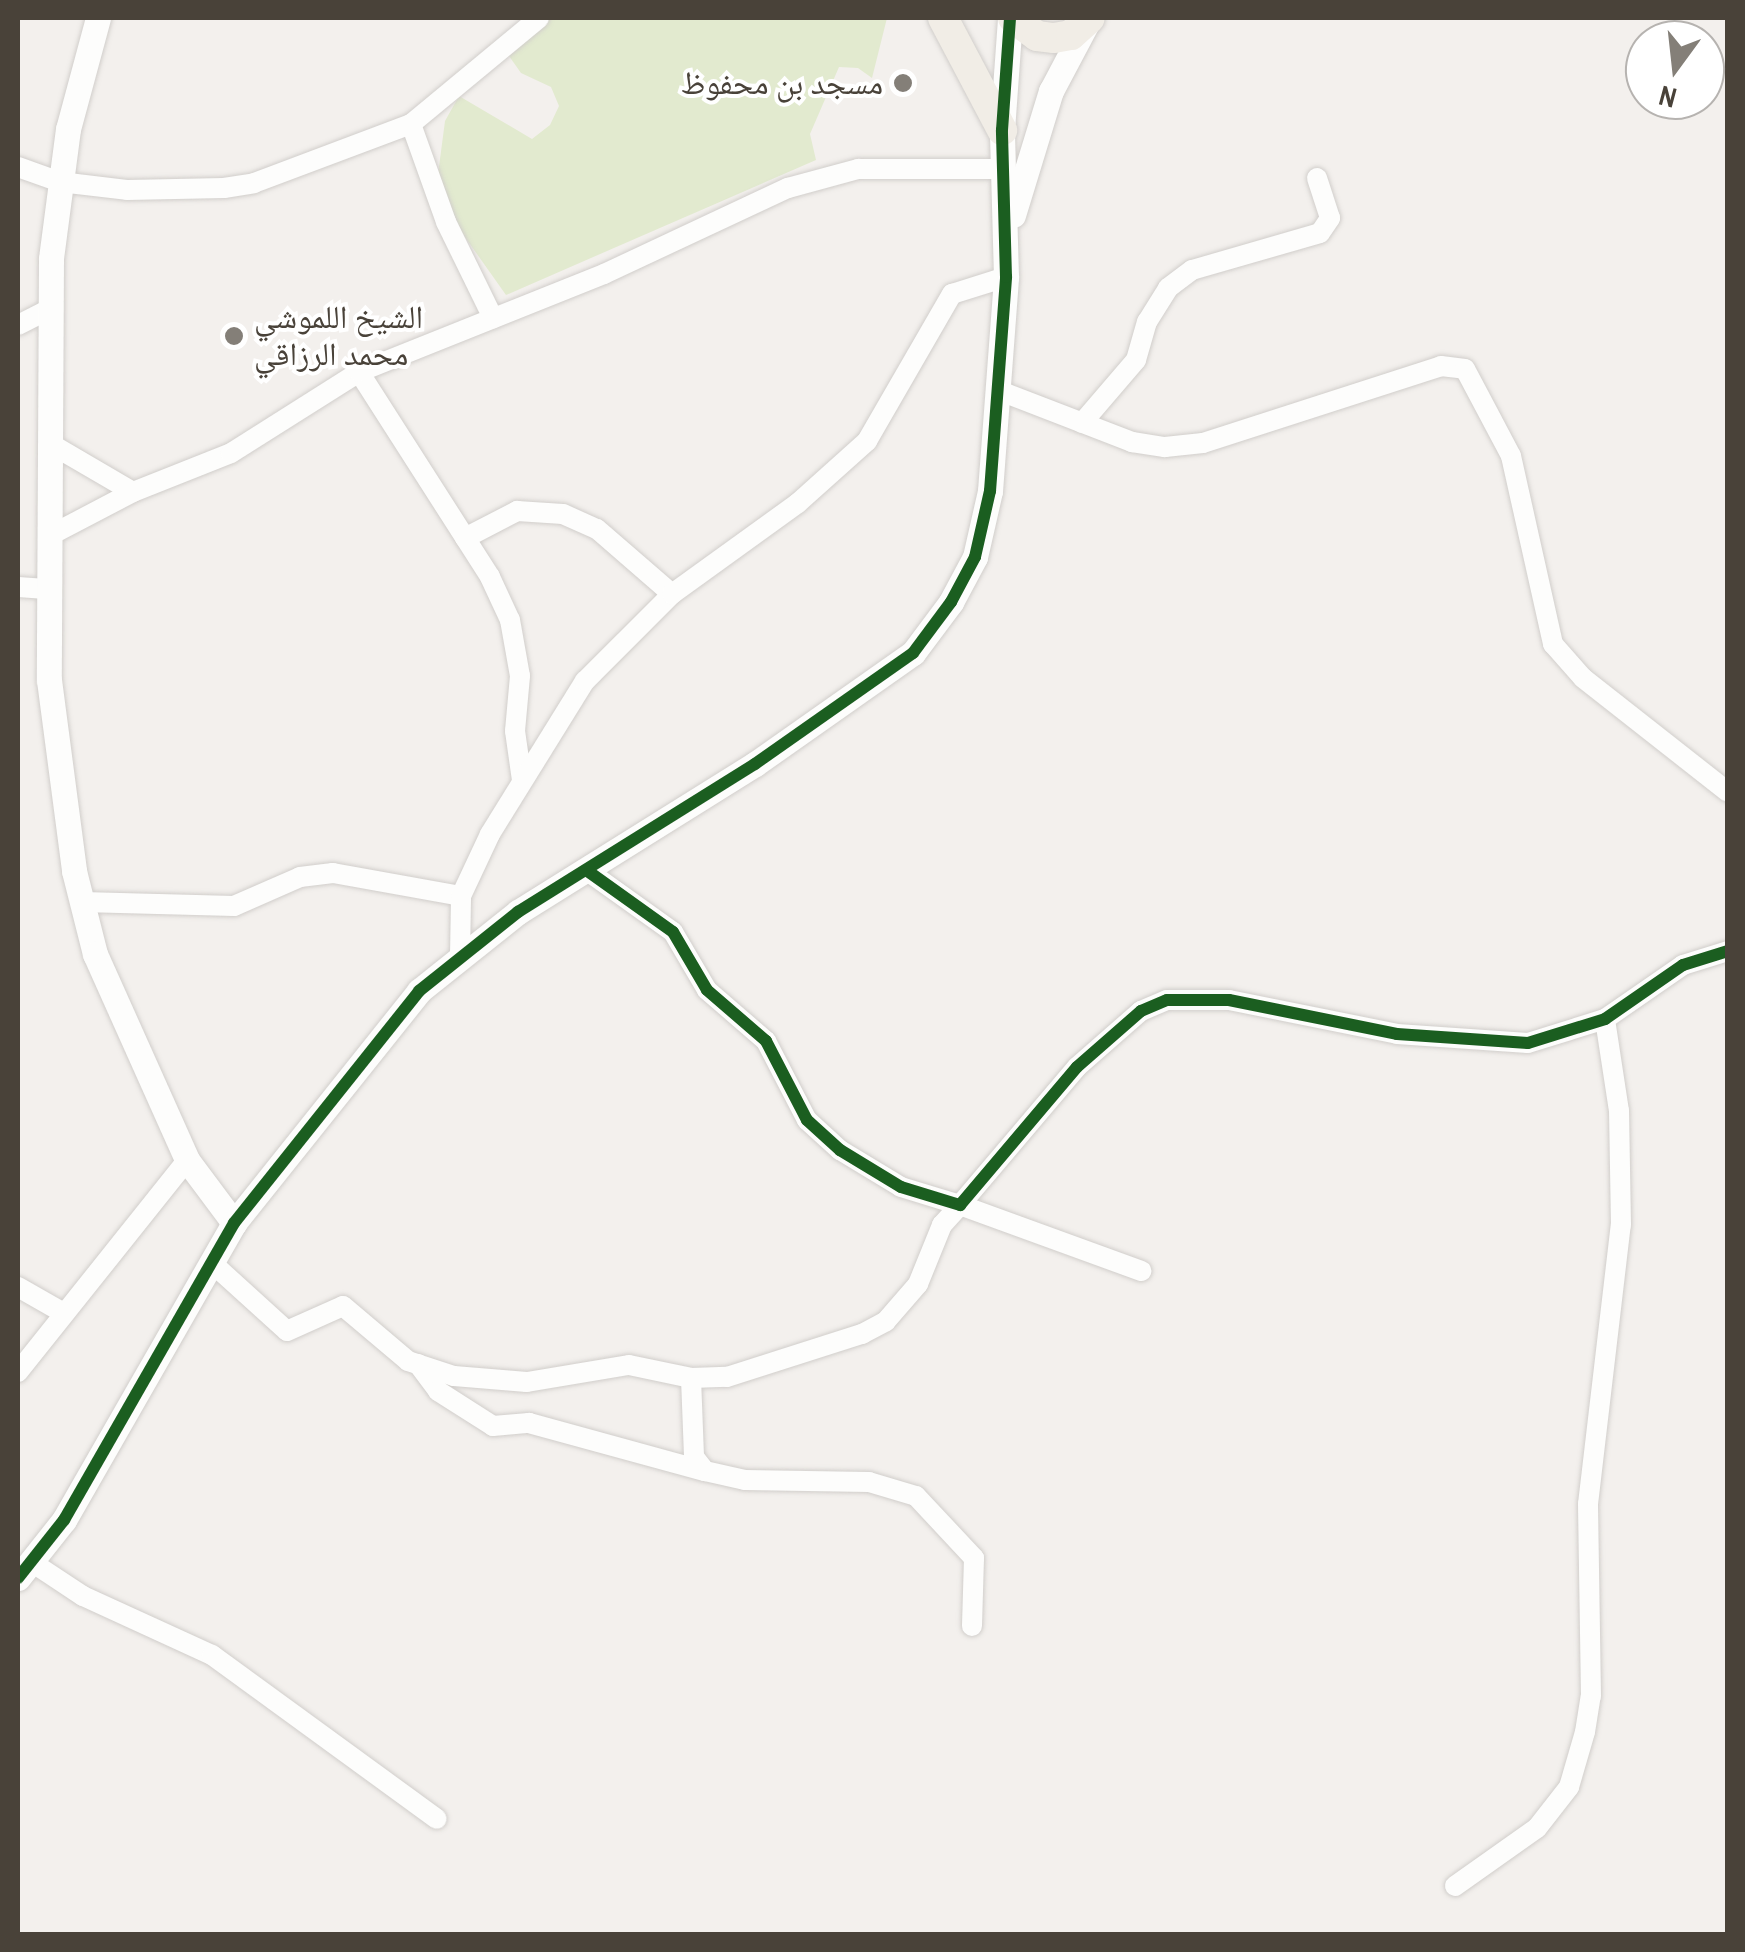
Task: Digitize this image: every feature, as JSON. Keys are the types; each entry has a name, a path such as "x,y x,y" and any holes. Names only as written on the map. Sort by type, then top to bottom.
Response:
{"main road":[{"path":"944,18 1002,130"},
{"path":"1012,18 1036,36 1054,38 1088,21"}],"street":[{"path":"98,18 60,182 49,309 48,680 82,902 120,1021 187,1160 234,1223"},
{"path":"18,168 60,182 172,191 254,184 411,124 539,18"},
{"path":"436,1818 212,1656 25,1570 234,1223 357,1062 460,956 518,912 589,872 912,653 975,557 990,491 1000,391 1008,240 1002,130 1012,18"},
{"path":"1008,240 1028,155 1088,21"},
{"path":"411,124 446,222 493,318"},
{"path":"49,536 133,492 232,453 360,372 826,174 1003,169"},
{"path":"1082,423 1136,360 1147,322 1168,288 1192,270 1320,233 1330,218 1317,178"},
{"path":"460,956 461,896 522,780 585,682 672,594 798,503 867,441 952,294 1006,277"},
{"path":"18,325 49,309"},
{"path":"1000,391 1132,442 1204,443 1366,387 1442,366 1464,369 1511,456 1553,644 1583,678 1728,792"},
{"path":"360,372 465,538 510,620 520,676 514,732 522,780"},
{"path":"50,442 133,492"},
{"path":"465,538 518,511 563,514 597,529 672,594"},
{"path":"18,587 46,589"},
{"path":"589,872 673,932 708,990 766,1042 806,1120 840,1150 902,1186 1141,1270"},
{"path":"82,902 234,906 300,877 333,873 461,896"},
{"path":"212,1263 287,1332 343,1306 399,1356 485,1381 563,1380 629,1365 691,1378 776,1364 886,1321 918,1284 942,1225 1099,1045 1141,1011 1167,1000 1229,1000 1332,1024 1495,1046 1528,1044 1605,1019 1684,966 1728,951"},
{"path":"1455,1886 1537,1828 1569,1786 1585,1732 1592,1678 1588,1504 1621,1225 1619,1112 1605,1019"},
{"path":"18,1372 187,1160"},
{"path":"18,1287 62,1312"},
{"path":"418,1364 438,1391 493,1426 528,1423 745,1480 870,1482 916,1496 974,1558 972,1626"},
{"path":"691,1378 694,1457 705,1471"}],"green space":[{"path":"546,18 887,18 872,78 858,68 839,67 810,134 816,160 506,295 455,223 437,182 445,121 459,96 532,139 550,125 559,106 551,87 521,73 509,56"}],"cycle path":[{"path":"18,1578 64,1520 234,1223 419,991 518,912 755,764 913,653 951,602 975,557 990,491 1006,277 1002,130 1010,18"},
{"path":"589,872 673,932 707,990 766,1041 807,1120 840,1150 901,1187 960,1205 1077,1067 1141,1011 1167,1000 1229,1000 1397,1034 1528,1043 1605,1019 1683,965 1728,951"}],"place":[{"name":"مسجد بن محفوظ","path":"903,83"},
{"name":"الشيخ اللموشي محمد الرزاقي","path":"234,336"}]}
